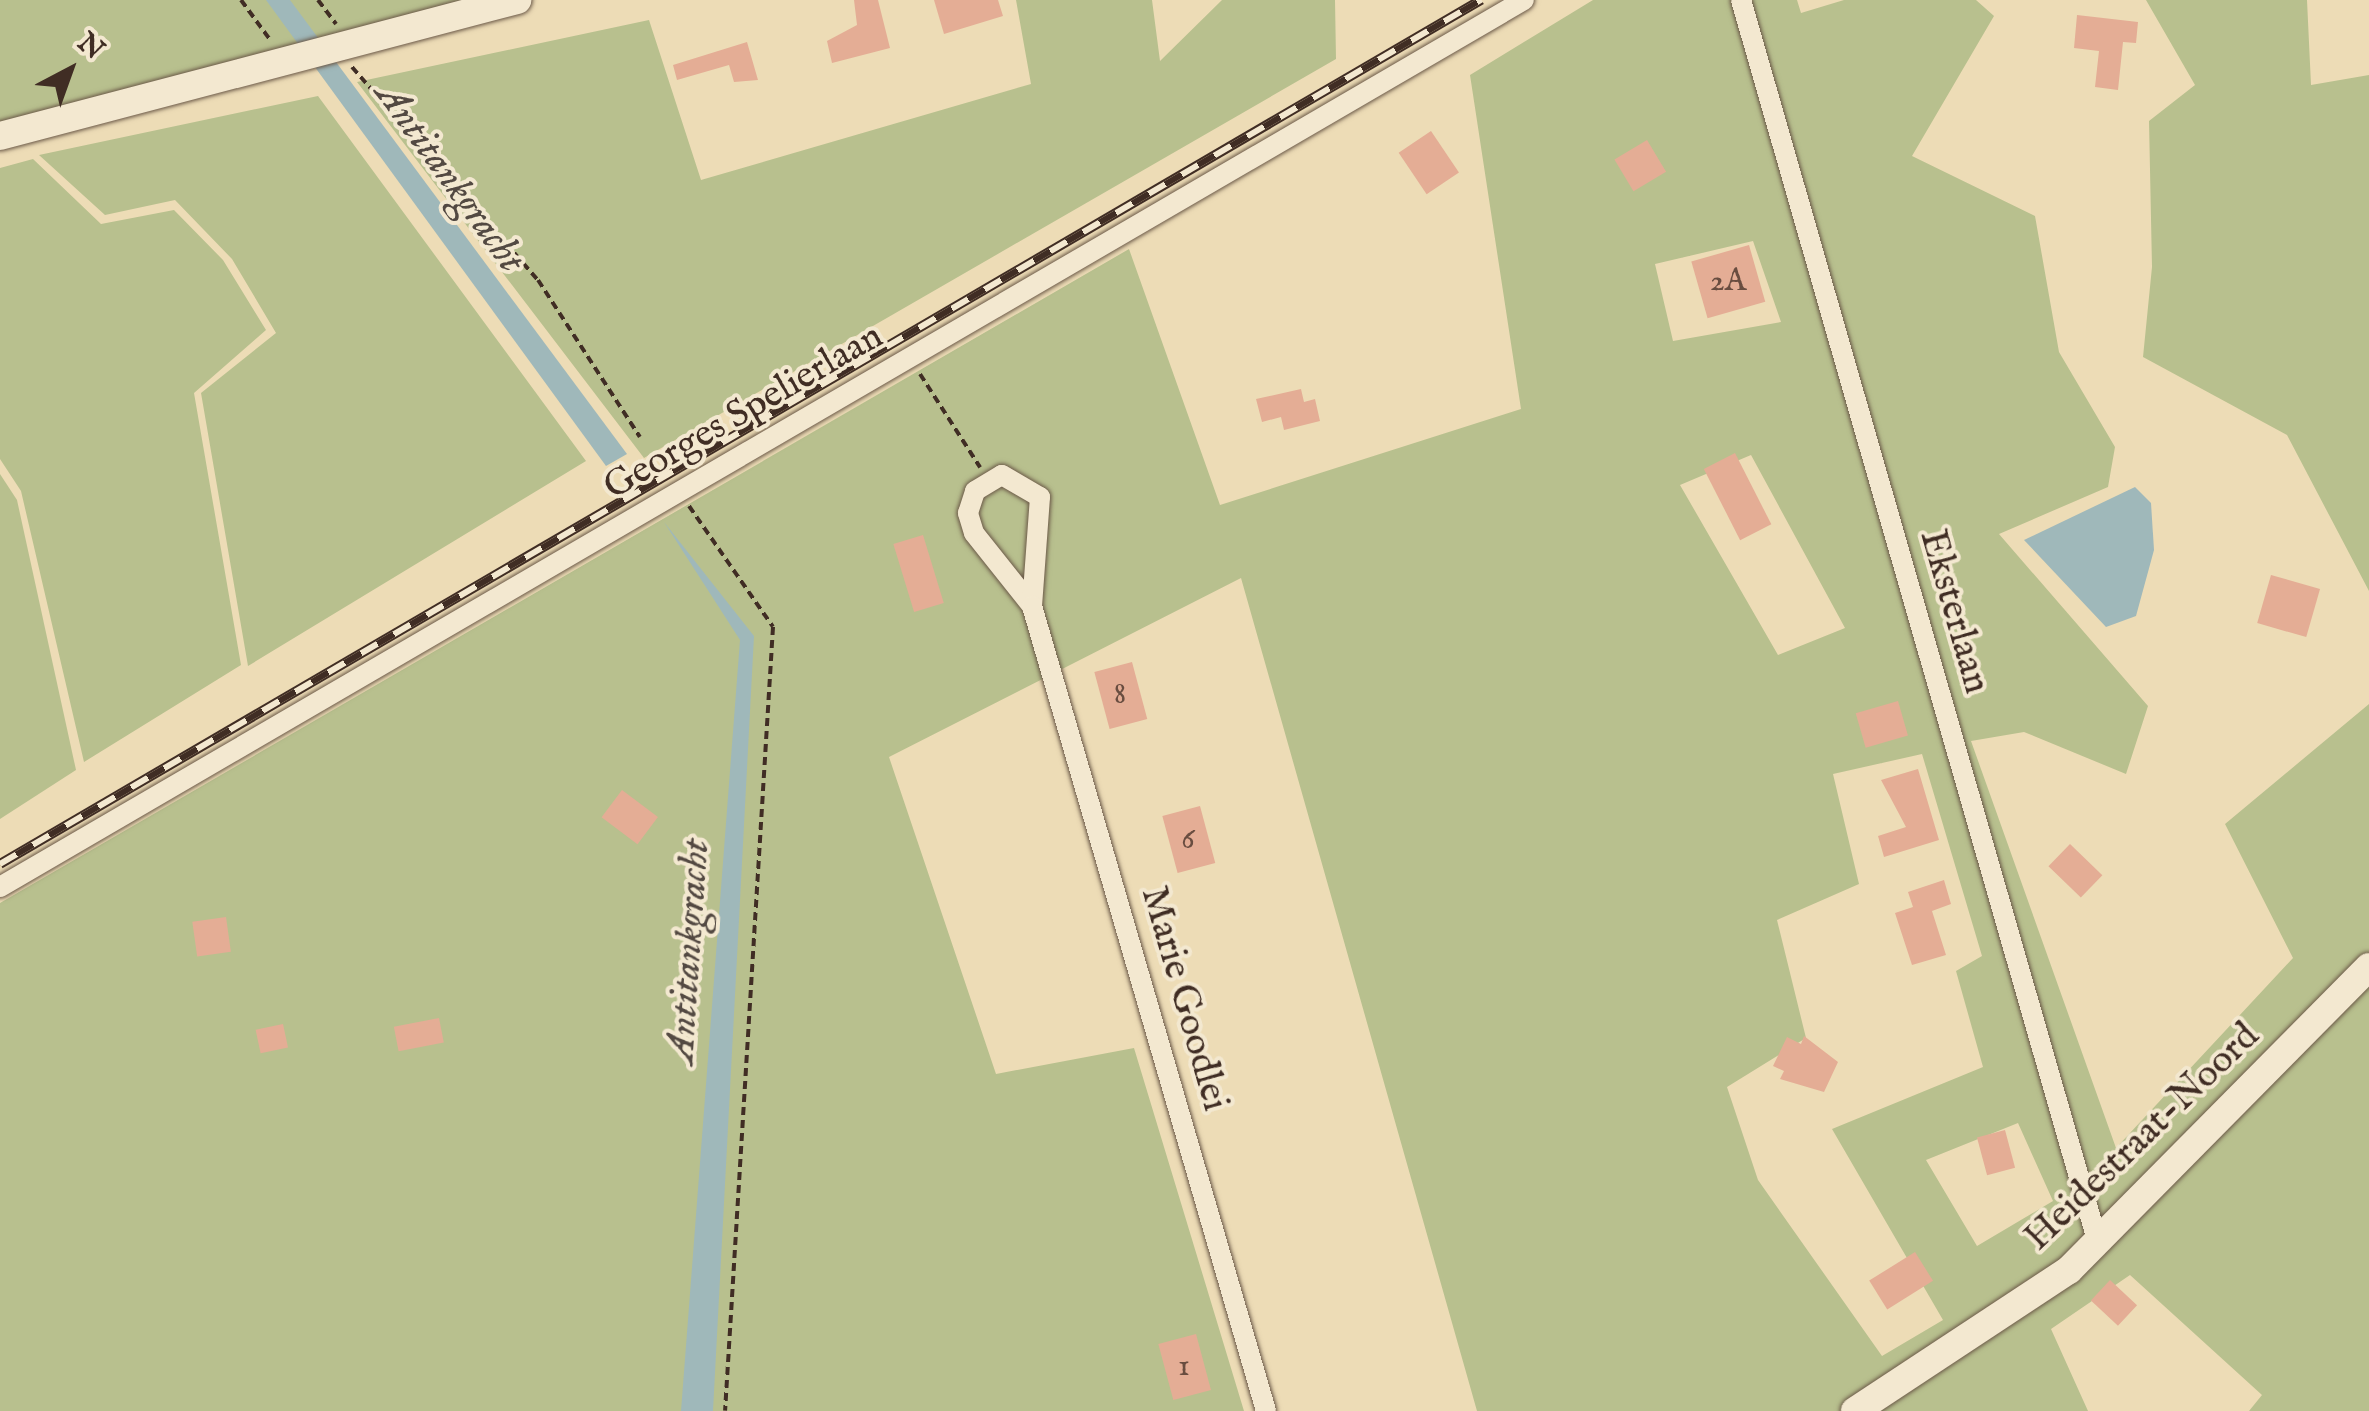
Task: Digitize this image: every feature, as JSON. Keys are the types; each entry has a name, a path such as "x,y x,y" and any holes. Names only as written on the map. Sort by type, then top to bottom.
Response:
{"street":[{"path":"0,136 517,0"},
{"name":"Georges Spelierlaan","path":"0,886 681,494 1524,0"},
{"name":"Eksterlaan","path":"1742,0 2098,1243"},
{"name":"Marie Goodlei","path":"1032,606 974,534 968,513 988,480 1016,476 1040,497 1032,606 1266,1411"},
{"name":"Heidestraat-Noord","path":"1856,1411 2044,1288 2098,1243 2369,967"}],"path":[{"path":"241,0 286,62"},
{"path":"336,48 538,280 640,437"},
{"path":"909,357 988,480"},
{"path":"681,494 773,627 724,1411"}],"green space":[{"path":"0,0 462,0 0,127"},
{"path":"1016,0 1152,0 1160,61 1222,0 1335,0 1336,59 644,458 357,82 649,20 701,180 1031,84"},
{"path":"1593,0 1797,0 1801,13 1844,0 1976,0 1994,16 1912,156 2035,216 2059,352 2115,447 2108,487 1999,534 2148,706 2126,774 2024,732 1971,741 2116,1148 2293,958 2225,824 2369,704 2369,1411 2249,1411 2262,1395 2130,1275 2051,1329 2088,1411 1477,1411 1241,578 889,757 996,1074 1134,1048 1244,1411 0,1411 0,903 1129,249 1220,505 1521,409 1470,75","holes":["1753,241 1781,322 1673,341 1655,264","1751,455 1845,628 1778,655 1680,485","1922,754 1982,956 1956,971 1983,1067 1832,1129 1943,1320 1882,1356 1758,1180 1727,1087 1806,1038 1777,920 1859,884 1833,774","2018,1123 2053,1201 1977,1246 1926,1160"]},
{"path":"2146,0 2307,0 2311,85 2369,75 2369,591 2287,435 2143,357 2152,267 2149,121 2195,85"},
{"path":"318,96 586,461 248,666 201,393 276,333 232,259 175,200 105,215 39,155"},
{"path":"33,159 101,224 174,210 223,260 266,330 194,393 241,665 84,762 21,491 0,459 0,168"},
{"path":"0,474 17,500 76,770 0,819"}],"water":[{"name":"Antitankgracht","path":"266,0 290,0 627,454 606,466"},
{"path":"2135,487 2151,503 2154,550 2136,616 2106,627 2024,540"},
{"name":"Antitankgracht","path":"664,522 754,636 713,1411 681,1411 740,640"}],"building":[{"path":"854,0 878,0 890,48 832,63 827,41 857,25"},
{"path":"934,0 998,0 1003,16 944,34"},
{"path":"2077,15 2138,22 2136,43 2123,42 2118,90 2095,87 2099,51 2074,48"},
{"path":"747,42 758,80 734,82 729,65 677,80 673,65"},
{"path":"1431,131 1459,172 1427,194 1399,153"},
{"path":"1647,140 1666,172 1633,191 1614,160"},
{"path":"1749,245 1765,302 1708,318 1691,262"},
{"path":"1301,389 1304,402 1315,399 1320,421 1284,430 1281,417 1262,422 1256,399"},
{"path":"1735,453 1771,524 1740,540 1704,469"},
{"path":"923,535 944,603 914,612 893,544"},
{"path":"2271,575 2320,589 2306,637 2257,623"},
{"path":"1132,662 1147,719 1110,729 1094,672"},
{"path":"1898,701 1908,736 1866,748 1856,713"},
{"path":"1918,769 1939,840 1884,857 1878,836 1906,827 1881,780"},
{"path":"622,790 658,817 637,844 602,817"},
{"path":"1200,806 1215,863 1178,873 1162,816"},
{"path":"2070,844 2102,875 2081,898 2048,866"},
{"path":"1944,880 1951,904 1932,911 1946,955 1912,965 1895,913 1913,907 1908,892"},
{"path":"226,917 231,952 197,956 192,922"},
{"path":"439,1018 444,1043 399,1051 394,1027"},
{"path":"283,1024 288,1047 261,1053 256,1030"},
{"path":"1804,1036 1838,1062 1824,1092 1780,1079 1784,1071 1773,1066 1787,1037 1801,1044"},
{"path":"2005,1130 2015,1168 1987,1175 1977,1138"},
{"path":"1915,1252 1933,1281 1887,1309 1869,1281"},
{"path":"2110,1280 2137,1305 2118,1326 2091,1300"},
{"path":"1196,1334 1211,1390 1173,1400 1158,1344"}],"railway":[{"path":"0,864 1481,0"}]}
